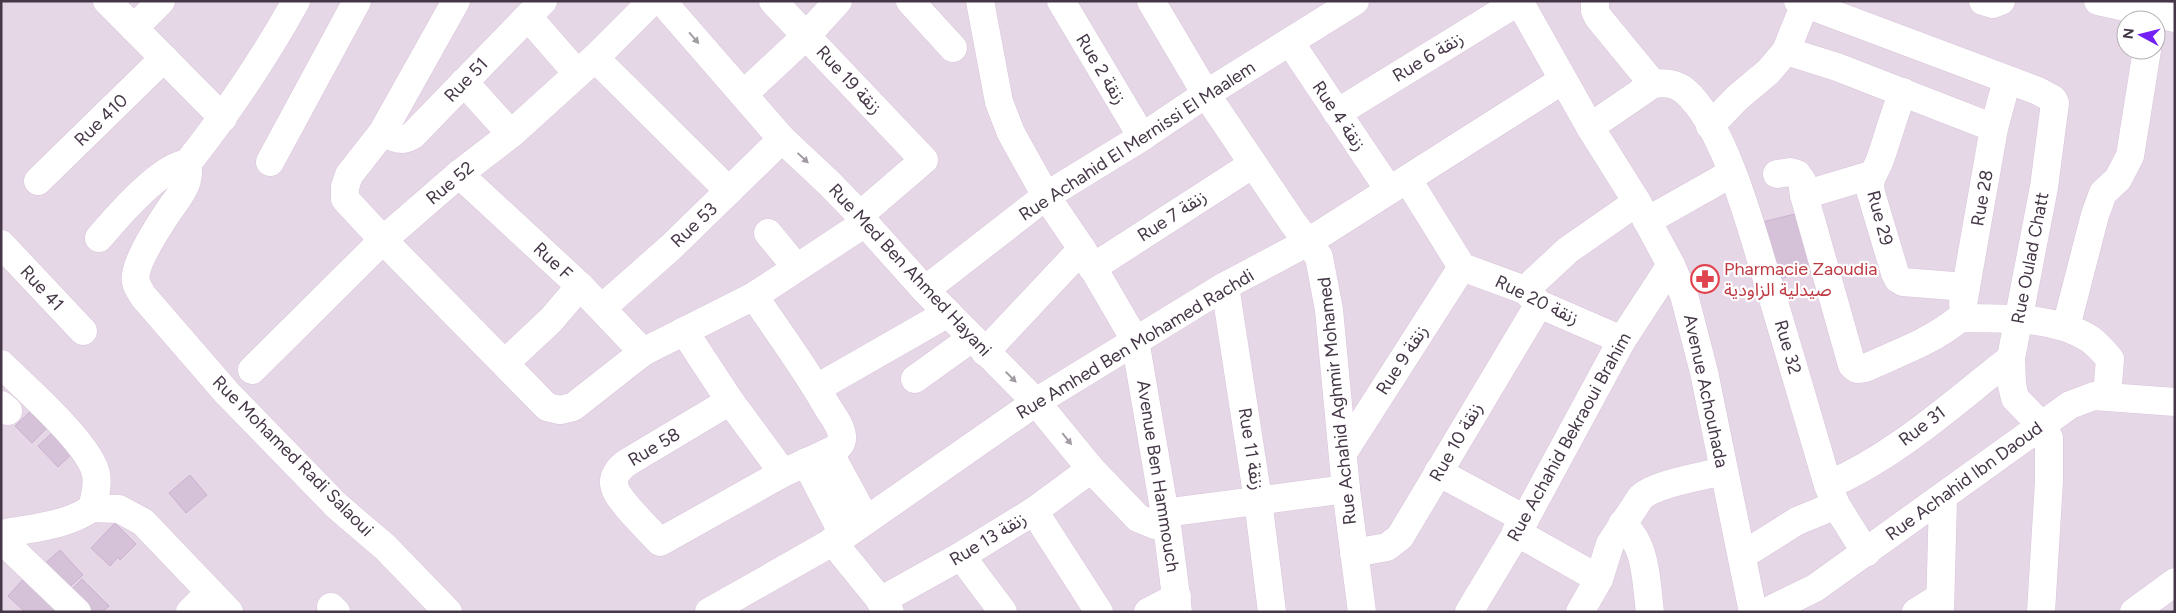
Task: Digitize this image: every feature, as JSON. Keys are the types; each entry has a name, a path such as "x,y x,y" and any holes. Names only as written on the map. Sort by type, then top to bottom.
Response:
{"street":[{"path":"107,1 223,118"},
{"path":"134,28 161,1"},
{"path":"99,238 120,214 164,173 178,164 187,164 223,118 267,53 296,1"},
{"path":"270,162 357,1"},
{"path":"456,1 382,133 349,175 344,193 348,202 383,240 547,407 560,410 573,407 643,352 754,296 862,219"},
{"name":"Rue 52","path":"252,370 383,240 458,174 510,134 586,66 652,1"},
{"name":"Rue Med Ben Ahmed Hayani","path":"662,1 782,138 862,219 925,290 1036,402 1091,469 1138,518 1155,525 1166,519"},
{"name":"Rue 19 زنقة","path":"773,1 924,160 862,219"},
{"path":"744,94 807,35 838,1"},
{"path":"910,1 953,48"},
{"path":"980,1 999,102 1011,133 1046,196 1087,258 1135,340"},
{"name":"Rue 2 زنقة","path":"1060,1 1142,137"},
{"name":"Rue Achahid El Mernissi El Maalem","path":"925,290 1046,196 1355,1"},
{"name":"Avenue Achouhada","path":"1519,1 1590,127 1642,212 1671,265 1684,295 1704,372 1753,612"},
{"name":"Rue 6 زنقة","path":"1337,113 1519,1"},
{"path":"1590,127 1653,84 1598,17 1595,11 1595,1"},
{"path":"1983,1 1993,4 2001,1"},
{"path":"2098,1 2140,10"},
{"path":"1710,126 1737,98 1768,72 1786,51 1803,2 2007,80"},
{"name":"Rue Achahid Aghmir Mohamed","path":"1160,5 1206,94 1319,257 1325,277 1342,454 1362,612"},
{"path":"536,9 586,66 729,191"},
{"name":"Rue 51","path":"382,133 400,140 407,139 536,9"},
{"name":"Rue 4 زنقة","path":"1290,42 1337,113 1399,185"},
{"path":"1786,51 1903,92 1994,128"},
{"name":"Rue 410","path":"38,181 164,58"},
{"path":"2066,327 2097,208 2103,193 2118,179 2130,156 2145,60"},
{"name":"Rue Amhed Ben Mohamed Rachdi","path":"709,612 838,538 1036,402 1135,340 1225,286 1308,242 1563,80"},
{"name":"Rue Oulad Chatt","path":"2007,80 2053,98 2056,108 2032,256 2011,358 2012,386 2015,398 2041,425"},
{"name":"Rue 28","path":"1960,318 1994,128 2007,80"},
{"path":"464,82 510,134"},
{"name":"Rue 32","path":"1653,84 1669,83 1681,88 1698,105 1732,173 1782,325 1832,495 1866,553"},
{"name":"Rue 29","path":"1903,92 1891,122 1880,160 1871,175 1871,193 1898,280 1966,287"},
{"name":"Rue 53","path":"602,308 729,191 782,138"},
{"name":"Rue Mohamed Radi Salaoui","path":"187,164 188,172 185,187 168,212 138,265 136,282 143,296 234,400 337,506 385,547 448,612"},
{"name":"Rue 7 زنقة","path":"916,379 978,345 1087,258 1253,164"},
{"path":"1777,174 1790,172 1798,174 1802,181 1804,195 1852,365 1856,369 1865,368 1933,337 1960,318 2018,319 2066,327 2091,340 2110,358 2107,396"},
{"name":"Rue 10 زنقة","path":"1354,553 1382,548 1395,542 1400,537 1438,472 1532,297 1568,250 1642,212 1732,173"},
{"name":"Rue F","path":"458,174 580,286 643,352"},
{"path":"1804,195 1871,175"},
{"path":"1399,185 1462,267"},
{"path":"768,233 796,267"},
{"name":"Rue 41","path":"1,244 84,331"},
{"name":"Rue Achahid Bekraoui Brahim","path":"1469,612 1521,526 1622,340 1671,265"},
{"name":"Rue 20 زنقة","path":"1462,267 1532,297 1622,340"},
{"name":"Rue 9 زنقة","path":"1342,454 1462,267"},
{"path":"505,363 551,320 580,286"},
{"name":"Rue 11 زنقة","path":"1225,286 1258,500 1272,612"},
{"path":"754,296 817,388 842,435 839,446 806,463"},
{"path":"817,388 948,313"},
{"path":"684,330 730,401 806,463 866,520"},
{"name":"Avenue Ben Hammouch","path":"1135,340 1166,519 1178,604"},
{"name":"Rue 31","path":"1742,554 1797,521 1832,495 1858,471 1882,456 2011,358"},
{"path":"1,364 86,451 96,474 96,496 92,508"},
{"name":"Rue Achahid Ibn Daoud","path":"1766,612 1815,588 2041,425 2082,399 2094,396 2107,396 2175,402"},
{"name":"Rue 58","path":"730,401 622,465 615,476 614,488 660,542 806,463"},
{"path":"2041,425 2049,438 2049,481 2041,612"},
{"path":"806,463 838,538 885,606"},
{"name":"Rue 13 زنقة","path":"885,606 1034,511 1091,469"},
{"path":"1580,612 1599,579 1610,544 1641,497 1648,491 1723,471"},
{"path":"1438,472 1599,579"},
{"path":"1166,519 1258,500 1346,488"},
{"path":"1916,612 1940,604 1942,498"},
{"path":"1,534 66,520 81,515 92,508 119,509 143,522 229,612"},
{"path":"1034,511 1099,612"},
{"path":"1622,524 1634,535 1643,559 1650,612"},
{"path":"1,540 77,612"},
{"path":"961,556 1003,612"},
{"path":"2134,612 2175,582"},
{"path":"190,612 210,592"},
{"path":"1148,612 1178,604"}],"shaded area":[{"path":"1,1 2175,1 2175,612 1,612"}],"building":[{"path":"1799,213 1816,267 1771,282 1754,224"},
{"path":"37,405 53,422 32,443 15,426"},
{"path":"57,428 76,450 58,467 38,446"},
{"path":"190,475 207,495 186,513 169,493"},
{"path":"115,523 136,544 120,560 118,557 110,566 91,548"},
{"path":"60,550 83,575 64,592 41,567"},
{"path":"27,575 62,612 25,612 8,596"},
{"path":"82,579 109,606 103,612 84,612 67,594"}],"place":[{"name":"Pharmacie Zaoudia صيدلية الزاودية","path":"1705,279"}]}
